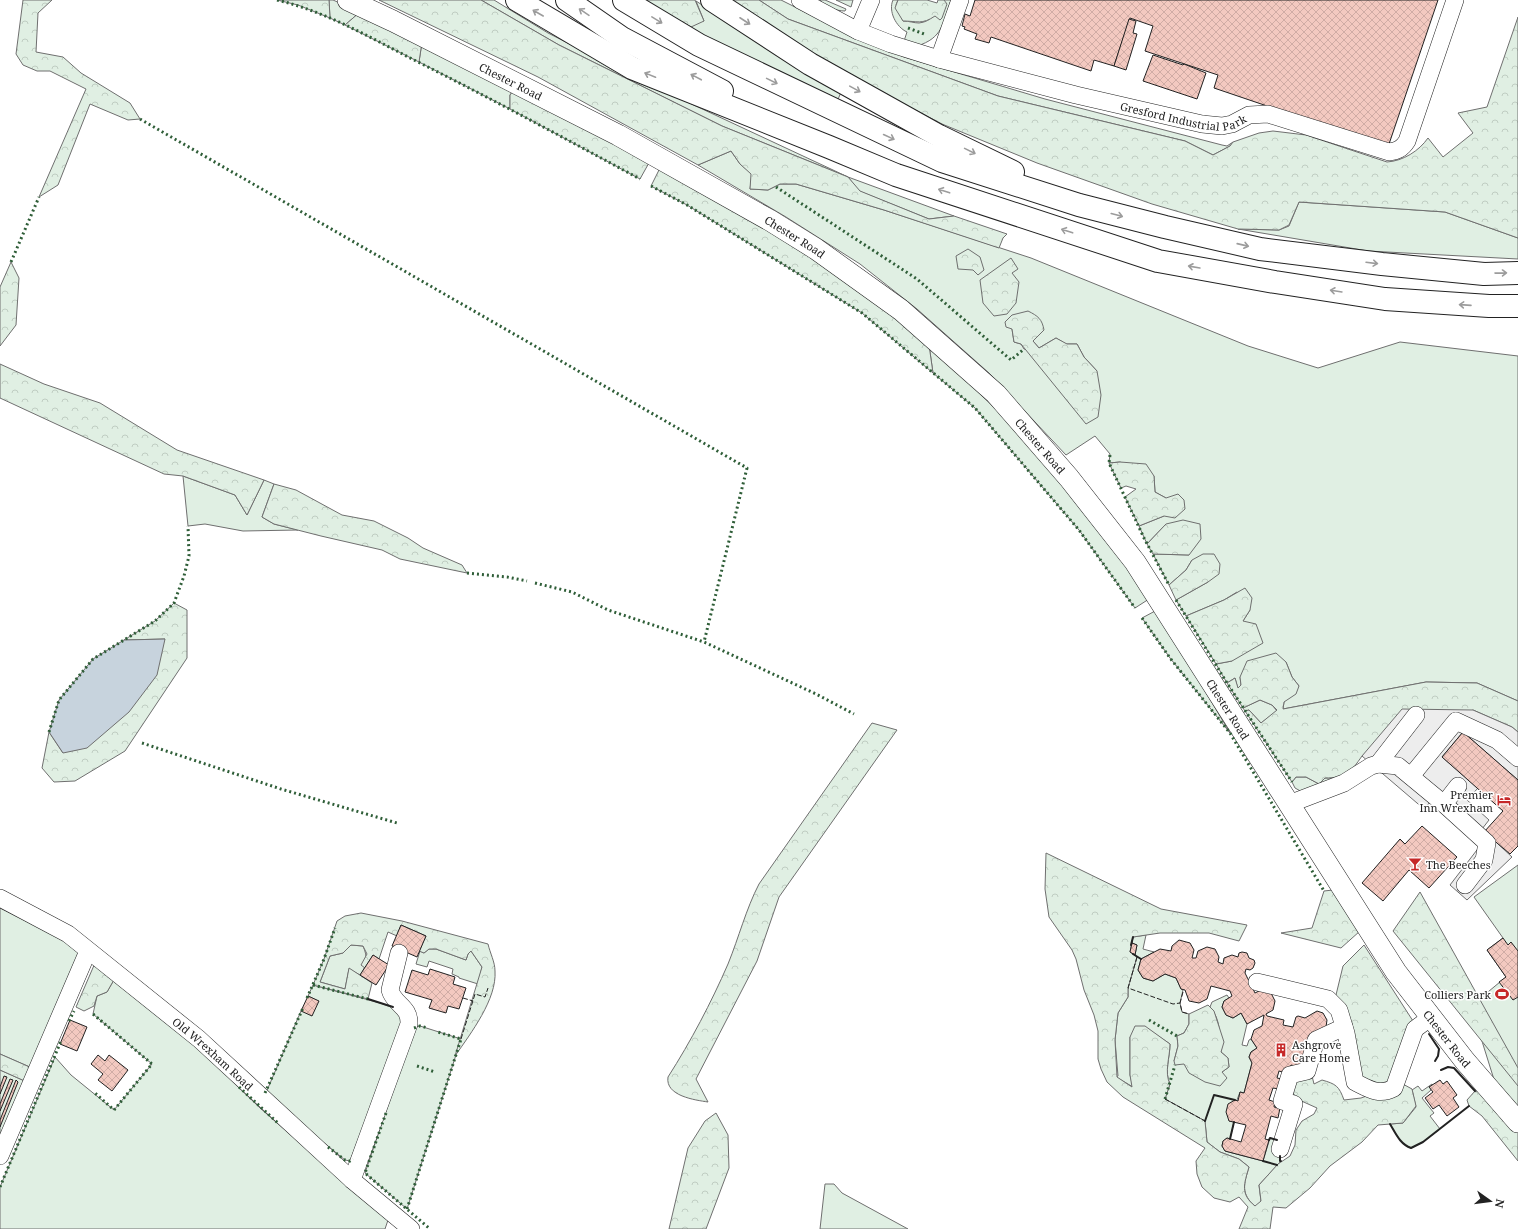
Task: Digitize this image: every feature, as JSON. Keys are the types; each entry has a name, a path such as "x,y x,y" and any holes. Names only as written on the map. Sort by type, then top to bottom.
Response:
{"highway":[{"path":"517,0 632,68 829,147 896,176 1158,261 1385,299 1489,306 1518,306"},
{"path":"566,0 622,38 829,147"},
{"path":"624,0 700,45 942,161 1079,205 1260,249 1390,265 1484,274 1518,273"},
{"path":"712,0 810,64 939,136 1079,205"}],"main road":[{"name":"Chester Road","path":"348,0 393,21 618,135 771,221 816,249 901,310 996,394 1069,478 1134,562 1396,972 1430,1018 1518,1122"}],"street":[{"name":"Gresford Industrial Park","path":"800,0 818,6 858,31 891,44 939,59 1076,95 1202,124 1222,126 1232,124 1249,116 1268,114 1388,152 1396,151 1402,148 1407,141 1455,0"},
{"path":"858,31 871,0"},
{"path":"939,59 960,0"},
{"path":"1378,764 1416,715"},
{"path":"1411,776 1456,720 1498,740 1518,758"},
{"path":"1289,804 1344,783 1371,766 1378,764 1398,766 1444,804 1486,843 1484,860 1465,885"},
{"path":"1444,804 1458,786"},
{"name":"Old Wrexham Road","path":"0,898 68,934 199,1039 352,1180 411,1229"},
{"path":"0,1156 88,951"},
{"path":"352,1180 409,1024 410,1018 408,1012 391,995 390,990 399,954"},
{"path":"1257,982 1328,1000 1339,1010 1355,1082 1377,1091 1386,1092 1394,1088 1415,1029 1430,1018"},
{"path":"1280,1149 1294,1104 1282,1101 1290,1075 1307,1071 1316,1040 1344,1027"}],"green space":[{"path":"23,0 52,0 38,13 36,52 63,57 81,73 130,103 140,119 128,120 90,104 58,185 39,197 86,89 50,71 37,71 23,65 16,54"},
{"path":"277,0 329,0 330,18 298,5"},
{"path":"329,0 333,0 360,12 345,25 330,18"},
{"path":"379,0 481,0 559,45 722,126 848,177 860,191 929,219 954,216 1007,234 1003,238 999,248 884,210 796,184 780,184 768,190 750,189 751,174 740,164 731,151 698,165 538,77"},
{"path":"481,0 494,0 548,33 653,86 848,177 722,126 559,45"},
{"path":"644,0 704,21 696,1 787,60 842,90 836,104 743,62"},
{"path":"644,0 695,0 704,21 691,27"},
{"path":"730,0 759,0 788,19 998,96 1185,141 1213,155 1230,146 1233,142 1259,133 1273,131 1306,135 1387,162 1399,160 1405,157 1420,147 1428,138 1443,157 1473,133 1458,113 1487,107 1518,17 1518,238 1445,212 1299,202 1289,225 1279,230 1238,229 1152,204 1037,163 942,124 818,59"},
{"path":"759,0 781,0 904,57 1045,99 1222,145 1227,146 1233,142 1230,146 1213,155 1185,141 998,96 788,19"},
{"path":"820,0 825,0 846,9 845,11 842,11 831,8 824,5"},
{"path":"836,0 853,0 851,7"},
{"path":"893,0 898,0 896,5 903,21 919,23 931,18 944,0 951,0 941,29 932,39 917,46 904,41 907,32 896,23 892,14"},
{"path":"898,0 927,0 937,3 938,0 944,0 947,4 940,20 935,16 923,22 903,21 895,8"},
{"path":"360,12 422,42 419,62 345,25"},
{"path":"422,42 515,88 510,95 510,109 419,62"},
{"path":"515,88 650,161 640,179 510,109 510,95"},
{"path":"731,151 740,164 752,174 750,189 768,190 780,184 796,184 884,210 1031,258 1248,346 1318,368 1400,342 1518,356 1518,701 1477,683 1426,682 1283,709 1284,702 1299,686 1292,677 1286,662 1240,677 1241,685 1238,689 1235,678 1227,683 1216,664 1232,661 1243,621 1250,610 1237,592 1224,600 1186,616 1176,600 1208,582 1192,560 1186,570 1169,585 1153,554 1189,555 1166,524 1147,544 1139,526 1164,516 1166,498 1155,492 1154,476 1120,462 1109,463 1110,454 1095,436 1066,455 989,373 917,309 860,264 786,217 698,165","holes":["1012,329 1043,330 1033,341 1039,348 1056,338 1066,344 1077,344 1084,357 1097,371 1024,349 1021,344 1014,342"]},
{"path":"660,168 783,238 880,304 929,345 933,373 862,313 687,205 651,186"},
{"path":"848,177 954,216 929,219 859,191"},
{"path":"1299,202 1445,212 1518,238 1518,259 1368,251 1238,229 1279,230 1289,226"},
{"path":"968,249 980,257 984,270 978,275 973,270 958,269 956,256"},
{"path":"1011,258 1018,269 1012,273 1019,282 1016,303 1007,314 994,316 983,303 980,280"},
{"path":"11,262 19,278 16,325 0,346 0,287"},
{"path":"1028,311 1039,318 1043,326 1044,330 1033,341 1039,348 1056,338 1067,344 1077,344 1084,357 1097,371 1101,395 1098,417 1086,424 1021,344 1014,342 1012,329 1006,327 1005,322 1012,315"},
{"path":"929,345 992,405 1051,468 1096,522 1149,599 1135,608 1079,530 975,408 933,373"},
{"path":"0,364 44,384 100,403 177,450 264,480 247,515 235,495 183,476 164,474 0,398"},
{"path":"1120,462 1146,464 1154,476 1155,492 1166,498 1178,494 1184,500 1185,509 1175,518 1164,516 1139,526 1125,497 1136,489 1126,486 1121,488 1109,463"},
{"path":"183,476 235,495 247,515 264,480 274,484 262,517 274,524 298,530 243,531 205,524 188,526"},
{"path":"274,484 296,490 342,515 374,521 408,538 423,548 462,565 467,573 400,559 382,550 274,524 262,517"},
{"path":"1183,520 1200,524 1201,539 1189,555 1153,554 1147,544 1166,524"},
{"path":"1203,554 1214,554 1220,564 1219,574 1176,600 1169,585 1186,570 1192,560"},
{"path":"1245,588 1252,598 1250,610 1243,621 1256,624 1263,643 1232,661 1216,664 1186,616 1224,600"},
{"path":"174,603 187,610 187,658 125,751 75,781 54,782 42,768 49,732 63,753 165,639 124,640 155,621"},
{"path":"1157,610 1230,733 1170,658 1142,618"},
{"path":"1276,653 1286,662 1292,677 1299,686 1296,694 1284,702 1283,709 1426,682 1477,683 1518,701 1518,732 1512,727 1473,710 1362,756 1351,770 1338,777 1325,778 1319,784 1306,777 1296,777 1292,782 1245,711 1249,710 1261,723 1277,710 1272,705 1260,700 1243,708 1227,683 1235,678 1238,688 1241,685 1240,677 1247,661"},
{"path":"1260,700 1272,705 1277,711 1261,723 1249,710 1245,711 1243,708"},
{"path":"872,723 897,730 779,897 757,961 696,1079 708,1102 696,1100 676,1093 671,1089 668,1083 668,1077 693,1036 715,993 728,964 750,903 759,884"},
{"path":"1296,777 1306,777 1319,784 1325,778 1337,778 1304,793 1295,788 1292,782"},
{"path":"1046,853 1161,909 1247,925 1239,941 1209,933 1160,933 1133,937 1130,952 1137,957 1128,988 1128,997 1118,1013 1115,1040 1117,1077 1132,1087 1130,1075 1130,1037 1135,1026 1145,1026 1170,1044 1167,1075 1170,1084 1165,1099 1205,1121 1207,1142 1220,1152 1239,1159 1249,1167 1244,1188 1250,1202 1255,1206 1261,1201 1259,1185 1278,1164 1290,1156 1295,1145 1296,1130 1302,1121 1314,1114 1317,1108 1297,1099 1291,1090 1294,1079 1312,1076 1314,1084 1322,1080 1331,1083 1339,1089 1344,1100 1361,1098 1401,1083 1412,1089 1416,1106 1403,1123 1378,1125 1362,1142 1330,1166 1310,1188 1286,1208 1273,1207 1270,1229 1239,1229 1248,1207 1239,1197 1230,1202 1214,1198 1202,1187 1197,1174 1196,1161 1205,1148 1123,1097 1107,1082 1098,1059 1098,1031 1094,1015 1084,990 1076,959 1072,950 1049,917 1045,889"},
{"name":"Colliers Park","path":"1518,865 1518,1110 1496,1086 1471,1006 1506,977 1487,950 1503,938 1474,897"},
{"path":"1333,890 1360,931 1341,948 1281,933 1312,928 1324,891"},
{"path":"1420,892 1518,1068 1518,1086 1393,931"},
{"path":"0,908 77,946 80,955 32,1068 0,1054"},
{"path":"361,913 402,921 488,944 495,968 495,982 492,993 482,1015 455,1056 482,967 471,951 466,960 436,949 429,949 424,953 419,951 426,936 401,925 397,936 388,932 379,959 373,955 365,968 361,965 367,954 363,946 351,945 343,953 330,956 320,982 345,989 349,968 372,983 368,999 313,985 337,921 345,916"},
{"path":"1146,935 1143,949 1154,952 1141,959 1138,970 1143,978 1153,981 1165,974 1176,978 1181,989 1183,990 1180,1003 1182,1012 1189,1014 1189,1024 1184,1033 1177,1036 1178,1046 1174,1061 1222,1072 1229,1067 1228,1058 1221,1052 1218,1023 1214,1012 1210,1007 1212,1002 1227,995 1229,998 1224,1001 1222,1007 1226,1015 1233,1018 1241,1013 1247,1024 1242,1045 1247,1046 1249,1040 1251,1039 1257,1048 1251,1052 1249,1057 1252,1063 1244,1093 1240,1092 1229,1121 1234,1122 1230,1139 1227,1138 1223,1141 1222,1146 1225,1151 1263,1161 1270,1138 1279,1140 1281,1161 1259,1185 1261,1201 1256,1207 1247,1198 1245,1193 1245,1184 1249,1167 1239,1159 1220,1152 1207,1142 1205,1121 1165,1099 1170,1084 1167,1070 1170,1044 1145,1027 1130,1037 1130,1075 1133,1087 1116,1077 1118,1076 1115,1040 1118,1013 1128,997 1128,988 1137,957 1135,955 1137,945 1132,943 1133,937"},
{"path":"351,945 363,946 365,950 366,961 360,975 349,969 345,989 320,982 330,956 343,953"},
{"path":"1364,945 1413,1021 1390,1082 1385,1083 1373,1082 1358,1074 1349,1015 1336,995 1343,966"},
{"path":"429,949 436,949 466,960 471,951 482,967 478,984 459,978 452,974 453,969 429,961 427,967 416,964 420,951 424,953"},
{"path":"95,963 115,978 107,992 97,996 94,1006 84,1011 76,1007"},
{"path":"115,978 196,1046 260,1108 388,1220 385,1229 0,1229 0,1187 55,1057 71,1075 114,1110 152,1064 93,1014 97,996 107,992"},
{"path":"313,985 394,1008 404,1021 350,1161 345,1160 265,1095 301,1011 318,1001 308,996"},
{"path":"1208,1005 1214,1011 1224,1042 1221,1052 1228,1058 1229,1067 1222,1072 1227,1078 1220,1086 1205,1082 1189,1073 1184,1064 1175,1065 1174,1061 1178,1046 1177,1036 1184,1033 1189,1024 1189,1014"},
{"path":"420,1026 461,1039 407,1209 365,1173 414,1029"},
{"path":"0,1054 32,1068 27,1082 0,1070"},
{"path":"0,1070 27,1082 0,1146"},
{"path":"1432,1084 1433,1085 1430,1087 1431,1090 1422,1098 1434,1113 1430,1116 1440,1129 1423,1142 1411,1148 1401,1141 1390,1124 1403,1123 1416,1107 1412,1090 1418,1086 1422,1091"},
{"path":"1475,1091 1483,1092 1518,1130 1518,1161 1482,1116 1469,1106 1467,1100"},
{"path":"716,1113 728,1135 729,1168 706,1229 669,1229 688,1148 705,1121"},
{"path":"825,1184 834,1184 842,1193 908,1229 820,1229"}],"shaded area":[{"path":"165,639 157,675 129,712 87,748 63,753 49,732 59,700 93,659 124,640"},
{"path":"1402,709 1473,710 1512,727 1518,732 1518,780 1463,732 1442,757 1478,788 1467,800 1489,820 1482,829 1512,857 1467,900 1450,885 1480,846 1430,802 1424,809 1362,756"}],"building":[{"path":"975,0 1438,0 1388,147 1214,88 1218,75 1145,51 1153,26 1130,18 1114,66 1094,60 1091,71 991,37 989,43 975,39 977,34 964,29 965,27 962,26 965,14 970,16"},
{"path":"1129,19 1136,21 1133,33 1137,34 1126,70 1114,66"},
{"path":"1153,55 1183,65 1184,64 1206,73 1197,99 1143,81"},
{"name":"Premier Inn Wrexham","path":"1463,732 1518,780 1518,846 1510,854 1484,832 1503,811 1442,757"},
{"name":"The Beeches","path":"1422,826 1457,857 1429,888 1409,870 1383,901 1362,883 1400,839 1405,844"},
{"path":"401,925 426,936 417,957 392,946"},
{"path":"1503,938 1508,945 1511,942 1518,951 1518,997 1513,1000 1499,982 1506,977 1487,950"},
{"name":"Ashgrove Care Home","path":"1179,940 1190,943 1194,950 1192,958 1196,958 1198,951 1207,947 1215,949 1219,957 1218,962 1223,964 1224,958 1232,955 1238,957 1239,953 1242,952 1247,953 1249,958 1254,960 1255,963 1253,968 1250,970 1246,969 1245,973 1255,993 1261,990 1271,993 1275,1001 1273,1010 1266,1014 1267,1016 1284,1020 1283,1025 1293,1027 1296,1017 1298,1016 1305,1018 1317,1011 1323,1013 1327,1020 1326,1027 1304,1068 1291,1065 1289,1071 1286,1073 1279,1071 1277,1078 1282,1079 1279,1089 1273,1088 1269,1100 1275,1102 1274,1107 1280,1108 1278,1118 1271,1116 1265,1139 1269,1140 1263,1161 1225,1151 1222,1146 1223,1141 1227,1138 1241,1142 1246,1125 1229,1121 1226,1112 1228,1104 1235,1100 1238,1101 1240,1092 1244,1093 1252,1063 1249,1057 1251,1052 1257,1048 1251,1039 1254,1030 1262,1026 1264,1015 1247,1024 1241,1013 1233,1018 1226,1015 1222,1007 1224,1001 1232,996 1230,991 1211,986 1207,999 1199,1003 1189,1001 1185,990 1181,989 1176,978 1165,974 1153,981 1143,978 1138,970 1141,959 1160,949 1171,951 1172,946"},
{"path":"1132,943 1137,945 1135,955 1130,952"},
{"path":"373,955 389,965 376,985 360,975"},
{"path":"430,969 455,977 453,984 466,988 459,1009 448,1006 446,1013 429,1008 432,1000 405,992 412,970 428,975"},
{"path":"308,996 319,1001 312,1016 301,1011"},
{"path":"70,1020 87,1027 77,1051 60,1044"},
{"path":"98,1055 105,1061 109,1055 128,1070 112,1091 98,1080 103,1074 91,1064"},
{"path":"4,1076 7,1077 0,1094 0,1087"},
{"path":"10,1079 13,1080 0,1111 0,1104"},
{"path":"16,1080 18,1082 0,1127 0,1120"},
{"path":"1440,1080 1443,1084 1447,1081 1457,1095 1453,1098 1459,1107 1447,1116 1439,1105 1433,1109 1425,1098 1433,1092 1429,1087"}],"hedge":[{"path":"277,0 313,11 365,35 501,104 640,179"},
{"path":"908,28 924,34"},
{"path":"140,119 747,468 704,642"},
{"path":"651,186 687,205 862,313 975,408 1079,530 1135,608"},
{"path":"776,187 917,279 1011,360 1024,349"},
{"path":"11,262 39,197"},
{"path":"1110,455 1109,463 1144,538 1169,585"},
{"path":"49,732 59,700 93,659 155,621 174,603 184,576 189,556 188,526"},
{"path":"467,573 507,577 527,581"},
{"path":"535,583 572,592 608,610 704,642 816,694 854,714"},
{"path":"1176,600 1227,683 1292,782"},
{"path":"1142,618 1170,658 1230,733 1324,891"},
{"path":"142,743 281,789 397,823"},
{"path":"307,998 324,959 335,928"},
{"path":"313,985 368,999"},
{"path":"265,1093 303,1008"},
{"path":"69,1021 74,1011"},
{"path":"93,1014 152,1064 114,1110 95,1093"},
{"path":"1149,1020 1177,1036"},
{"path":"414,1028 420,1026 428,1028"},
{"path":"407,1209 461,1039 438,1032"},
{"path":"0,1187 61,1041"},
{"path":"1165,1099 1175,1065"},
{"path":"417,1066 435,1072"},
{"path":"239,1087 279,1124"},
{"path":"386,1113 365,1173 430,1229"},
{"path":"328,1147 345,1160 350,1161 353,1159"}],"fence":[{"path":"1137,957 1128,988 1173,1004 1180,1003"},
{"path":"461,1039 475,994 485,997 488,988"},
{"path":"1183,992 1180,1003 1182,1012 1189,1014"},
{"path":"463,998 473,1001"},
{"path":"1165,1099 1205,1121"}],"wall":[{"path":"1131,945 1133,937"},
{"path":"1133,954 1141,959"},
{"path":"368,999 393,1007"},
{"path":"1429,1034 1439,1049 1438,1056 1435,1061"},
{"path":"1441,1070 1448,1067 1454,1068 1475,1091"},
{"path":"1205,1121 1214,1095 1235,1100"},
{"path":"1390,1124 1401,1141 1411,1148 1423,1142 1469,1106"},
{"path":"1230,1139 1234,1122"},
{"path":"1269,1140 1270,1138 1277,1140"},
{"path":"1280,1156 1281,1161"},
{"path":"1263,1161 1277,1165"}],"place":[{"name":"Premier Inn Wrexham","path":"1504,800"},
{"name":"The Beeches","path":"1415,864"},
{"name":"Colliers Park","path":"1502,994"},
{"name":"Ashgrove Care Home","path":"1281,1050"}]}
